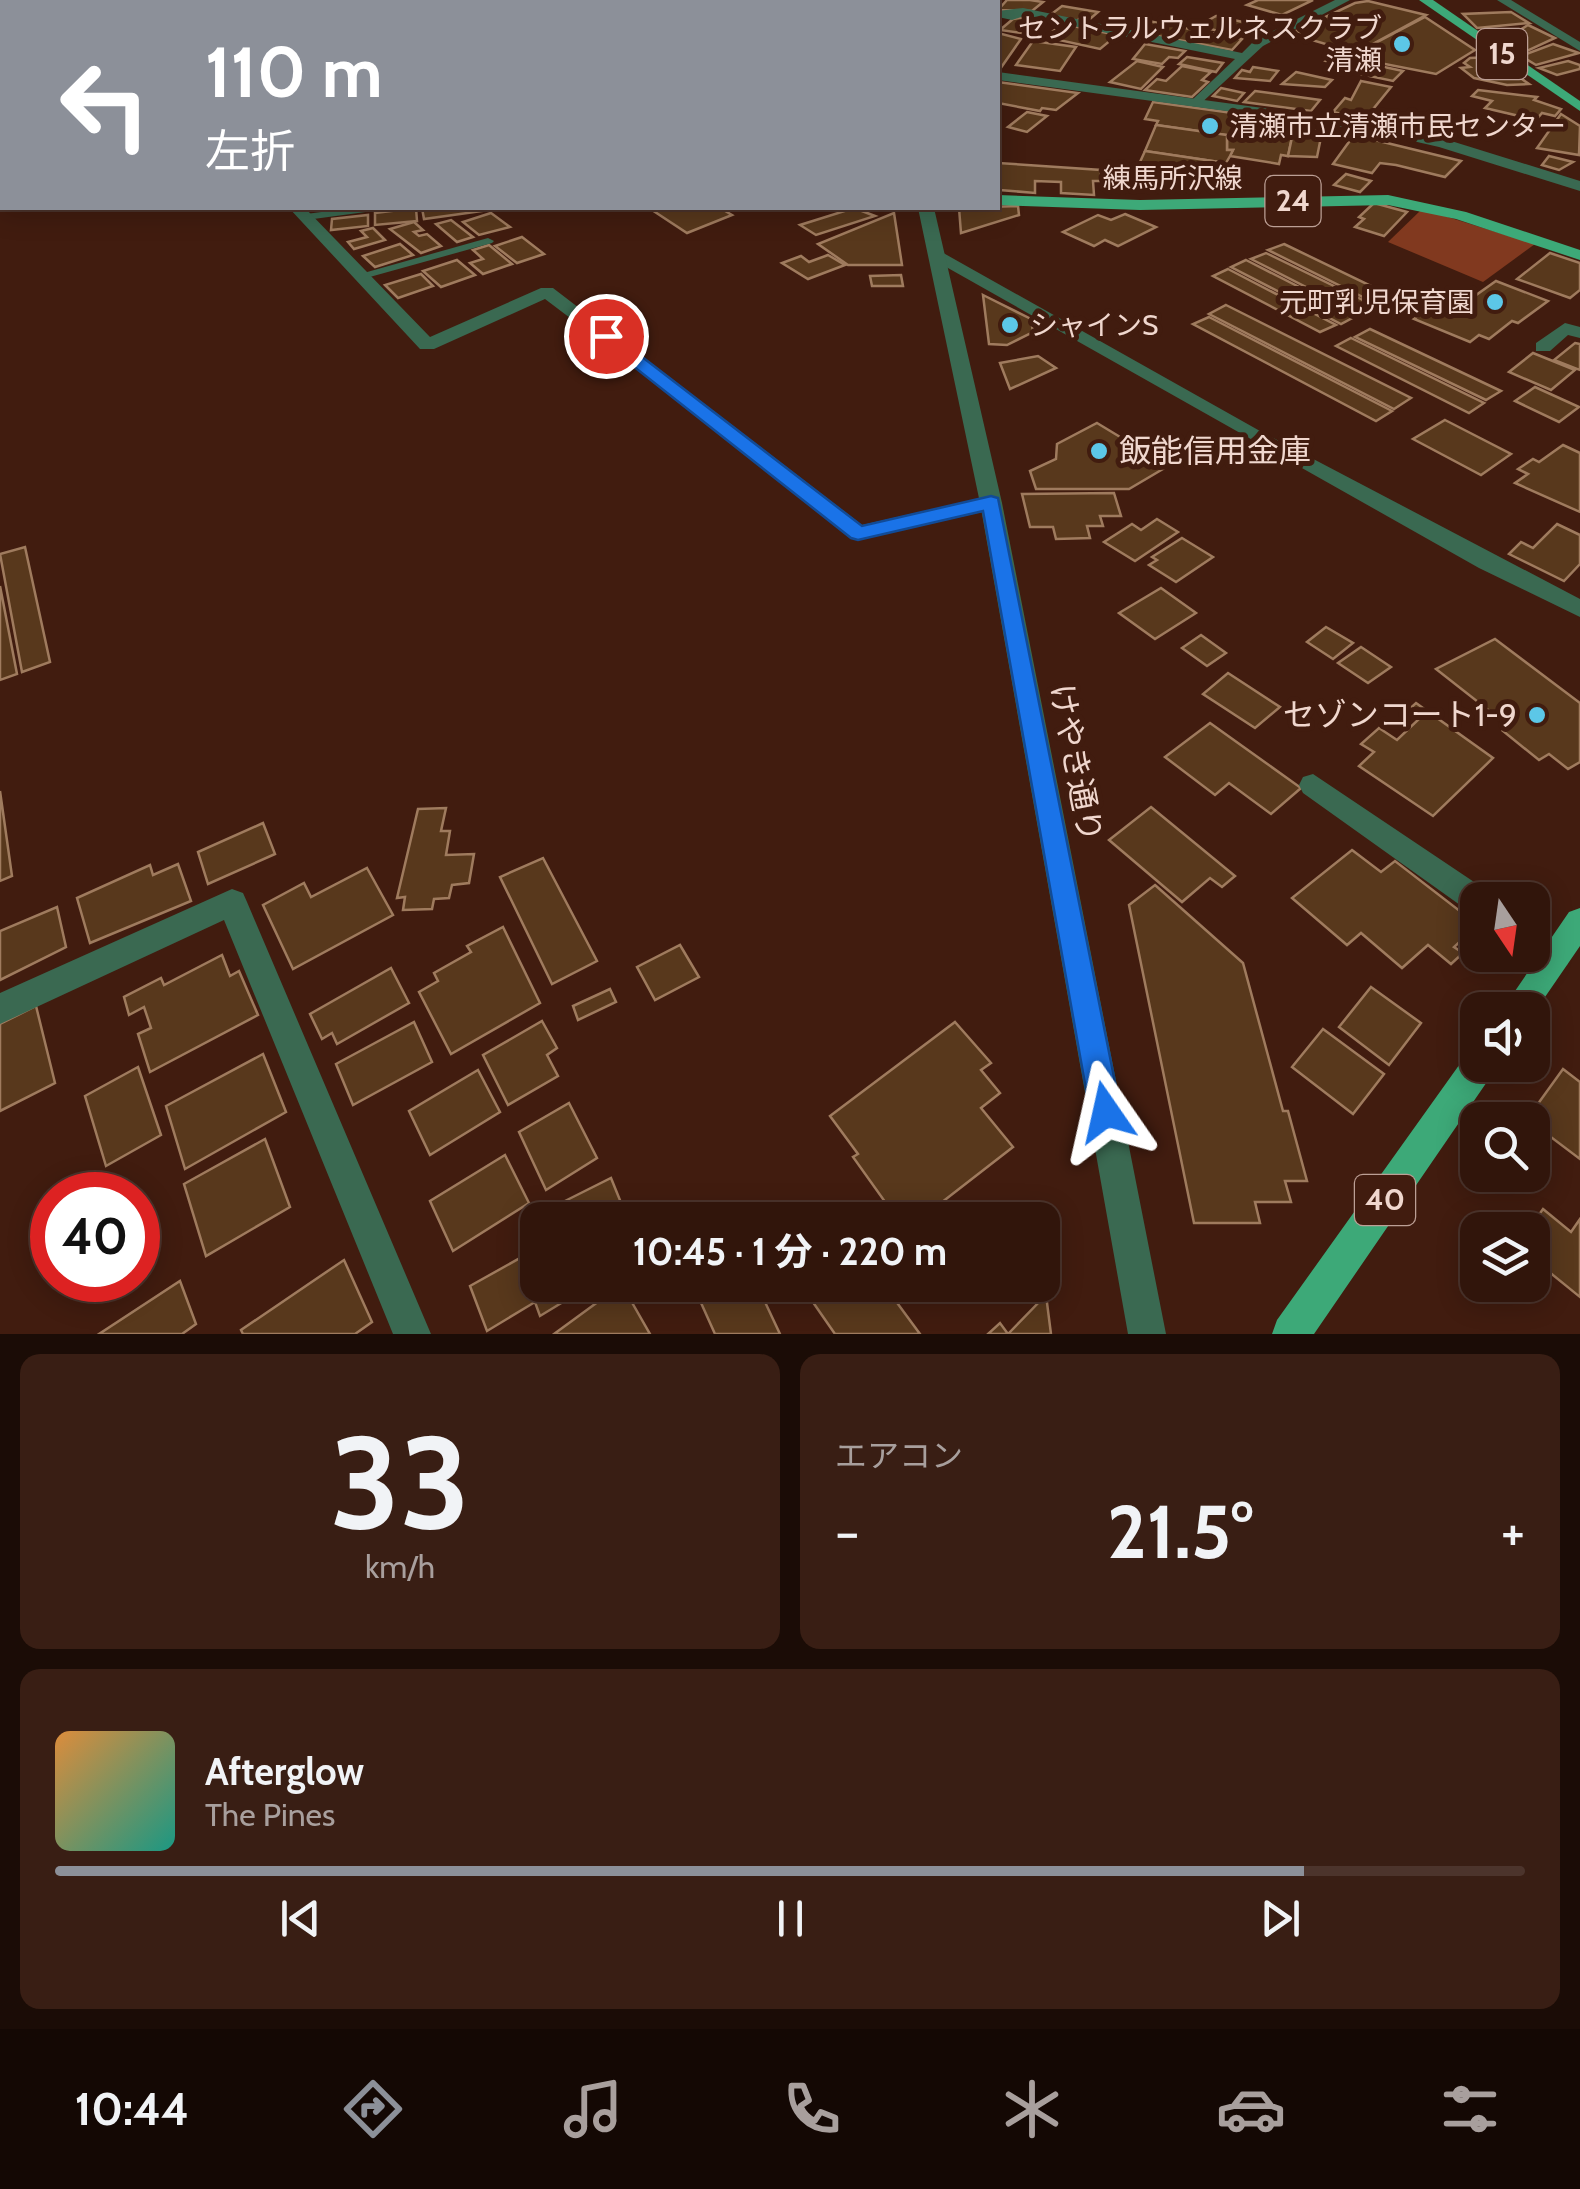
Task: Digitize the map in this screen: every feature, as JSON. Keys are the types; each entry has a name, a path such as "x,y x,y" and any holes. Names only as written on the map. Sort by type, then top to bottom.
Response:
{"main road":[{"name":"15","path":"1425,0 1580,108"},
{"name":"練馬所沢線","path":"1000,200 1140,205 1388,200 1460,215 1580,255"},
{"path":"1550,943 1580,921"},
{"name":"40","path":"1291,1334 1467,1082"}],"street":[{"path":"1197,103 1260,43 1344,0"},
{"path":"1503,0 1580,47"},
{"path":"1000,14 1023,12 1245,57"},
{"path":"1000,76 1404,134 1580,186"},
{"name":"けやき通り","path":"927,210 991,503 1147,1334"},
{"path":"302,212 427,345 547,292 729,429 858,533 991,503"},
{"path":"938,255 1287,454 1487,564 1580,609"},
{"path":"1543,347 1566,328 1580,334"},
{"path":"1313,785 1460,888"},
{"path":"0,1009 232,902 412,1334"}],"lane":[{"path":"302,212 338,210"},
{"path":"359,276 488,241"}],"shaded area":[{"path":"1422,209 1535,244 1483,282 1388,242"}],"building":[{"path":"1007,0 1043,2 1032,11 1000,8"},
{"path":"1258,0 1313,0 1282,15 1247,5"},
{"path":"1368,1 1426,15 1356,53 1305,38 1311,35 1296,31 1355,3"},
{"path":"1062,6 1098,12 1090,19 1081,17 1077,21 1049,16"},
{"path":"1511,12 1529,23 1477,28 1463,14"},
{"path":"1216,16 1252,24 1235,35 1198,26"},
{"path":"1425,17 1475,50 1436,74 1349,57"},
{"path":"1013,19 1039,19 1022,33 1000,30"},
{"path":"1143,20 1242,39 1232,50 1152,35 1158,30 1137,26"},
{"path":"1063,24 1117,35 1100,49 1045,37"},
{"path":"1528,25 1555,38 1527,51 1501,42"},
{"path":"1000,34 1021,39 1000,69"},
{"path":"1033,41 1076,47 1060,71 1016,65"},
{"path":"1145,44 1185,51 1162,64 1133,59"},
{"path":"1553,44 1579,53 1536,65 1521,56"},
{"path":"1333,56 1403,71 1393,81 1341,70 1345,66 1326,61"},
{"path":"1187,57 1223,63 1216,72 1179,64"},
{"path":"1491,57 1529,84 1507,85 1474,78 1461,68 1470,67 1464,63 1470,58"},
{"path":"1137,61 1163,67 1141,89 1110,82"},
{"path":"1568,61 1580,65 1580,69 1557,75 1539,68"},
{"path":"1182,66 1211,72 1202,80 1208,82 1192,97 1145,90 1157,79 1166,81"},
{"path":"1253,67 1278,71 1270,81 1235,78 1242,70 1250,72"},
{"path":"1296,72 1332,80 1325,87 1282,84"},
{"path":"1361,81 1391,87 1365,119 1333,112 1345,98 1351,100"},
{"path":"1000,82 1078,93 1056,110 1000,103"},
{"path":"1221,88 1244,93 1237,101 1213,96"},
{"path":"1478,90 1537,97 1534,100 1561,109 1555,116 1542,113 1536,120 1485,108 1492,101 1472,96"},
{"path":"1255,91 1320,100 1311,111 1244,102"},
{"path":"1153,102 1291,121 1290,127 1294,128 1288,156 1281,155 1279,164 1230,156 1233,150 1227,150 1227,135 1156,125 1158,121 1145,119"},
{"path":"1027,112 1047,116 1027,132 1008,127"},
{"path":"1561,114 1580,126 1579,155 1537,148"},
{"path":"1156,125 1227,135 1227,150 1233,150 1226,163 1145,151"},
{"path":"1294,128 1322,132 1317,157 1288,156"},
{"path":"1354,135 1461,161 1445,177 1380,163 1372,173 1333,164"},
{"path":"1145,151 1226,163 1223,175 1140,162"},
{"path":"1549,156 1573,162 1559,170 1542,165"},
{"path":"1000,163 1101,170 1101,181 1093,181 1094,195 1061,193 1061,182 1035,181 1035,193 1000,190"},
{"path":"1346,174 1371,181 1360,192 1334,185"},
{"path":"1374,203 1407,212 1384,236 1355,227 1364,219 1359,217"},
{"path":"1018,206 1019,215 961,233 959,210 1000,210 1000,207"},
{"path":"416,210 417,221 375,225 375,213"},
{"path":"422,210 482,211 424,219"},
{"path":"652,210 723,210 732,215 687,233"},
{"path":"848,210 875,216 816,235 800,225"},
{"path":"491,213 510,227 479,235 463,222"},
{"path":"894,213 902,265 848,265 818,244"},
{"path":"1125,214 1156,227 1118,246 1105,240 1094,246 1063,232 1098,215 1111,220"},
{"path":"368,215 368,226 331,230 332,219"},
{"path":"451,220 473,237 457,242 436,224"},
{"path":"414,222 423,230 414,232 419,236 427,234 441,246 421,253 390,229"},
{"path":"373,228 385,240 354,249 348,242 367,237 361,231"},
{"path":"522,237 544,254 517,263 495,246"},
{"path":"400,244 413,255 375,267 363,256"},
{"path":"1284,244 1394,297 1379,305 1268,250"},
{"path":"489,245 512,264 483,274 470,263 483,259 473,250"},
{"path":"1266,253 1375,306 1359,314 1251,259"},
{"path":"1550,253 1580,263 1580,290 1570,298 1517,279"},
{"path":"828,255 845,265 808,279 782,263 801,256 809,262"},
{"path":"457,260 475,275 441,287 423,271"},
{"path":"1246,260 1356,316 1341,324 1231,267"},
{"path":"1228,269 1336,325 1320,332 1213,276"},
{"path":"421,274 433,286 398,298 385,285"},
{"path":"901,275 903,286 872,286 870,276"},
{"path":"1496,281 1548,301 1489,339 1479,335 1470,342 1414,319 1428,309 1438,313 1461,297 1469,300"},
{"name":"シャインS","path":"983,295 1031,319 1033,332 1007,345 989,344"},
{"path":"1226,305 1411,398 1394,409 1209,314"},
{"path":"1209,317 1392,411 1376,421 1193,324"},
{"path":"1370,329 1501,391 1486,400 1355,337"},
{"path":"1351,338 1484,403 1469,413 1336,346"},
{"path":"1575,343 1580,344 1580,370 1554,360"},
{"path":"1533,353 1575,370 1551,390 1509,372"},
{"path":"1038,356 1056,368 1010,389 1000,363"},
{"path":"1535,387 1579,407 1559,422 1515,401"},
{"path":"1445,420 1511,454 1481,475 1413,439"},
{"name":"飯能信用金庫","path":"1097,423 1168,466 1129,489 1036,489 1030,471 1056,459 1057,444"},
{"path":"1563,445 1580,453 1580,512 1515,483 1528,474 1518,469 1533,459 1539,462"},
{"path":"1114,493 1121,516 1100,516 1103,526 1087,526 1090,538 1056,539 1053,527 1030,527 1022,494"},
{"path":"1157,519 1178,532 1135,561 1104,542 1132,524 1141,530"},
{"path":"1557,524 1580,535 1580,564 1564,581 1509,554 1521,542 1533,548"},
{"path":"1182,538 1213,557 1176,582 1149,565 1157,560 1152,557"},
{"path":"25,547 50,662 22,672 0,554"},
{"path":"0,586 17,674 0,680"},
{"path":"1161,588 1196,613 1155,639 1119,613"},
{"path":"1326,627 1353,643 1333,659 1307,642"},
{"path":"1201,635 1226,653 1207,666 1182,648"},
{"name":"セゾンコート1-9","path":"1495,639 1580,703 1580,762 1568,769 1549,754 1539,760 1503,731 1510,727 1436,669"},
{"path":"1361,647 1391,667 1368,683 1338,663"},
{"path":"1228,673 1280,707 1255,728 1203,694"},
{"path":"1416,703 1493,758 1433,816 1359,766 1374,752 1361,744 1379,728 1397,740 1418,720 1406,712"},
{"path":"1210,723 1301,788 1271,814 1229,783 1215,795 1165,757"},
{"path":"0,791 12,876 0,881"},
{"path":"1151,807 1235,876 1222,887 1210,878 1182,902 1109,840"},
{"path":"446,808 441,831 450,831 446,855 474,854 469,883 452,885 449,898 434,899 432,909 403,910 405,897 397,898 418,809"},
{"path":"263,823 275,854 208,884 198,852"},
{"path":"1352,850 1381,872 1395,861 1460,911 1460,942 1454,947 1460,956 1451,964 1428,945 1402,968 1361,933 1347,945 1292,898"},
{"path":"543,858 597,961 552,984 500,877"},
{"path":"178,864 191,901 90,943 77,898 150,865 153,875"},
{"path":"367,868 393,915 293,969 263,905 304,883 311,897"},
{"path":"1155,885 1243,963 1283,1111 1288,1111 1307,1181 1285,1181 1291,1202 1255,1202 1260,1223 1194,1223 1129,905"},
{"path":"57,907 66,947 0,980 0,931"},
{"path":"503,927 540,1003 451,1054 419,992 438,981 434,973 471,952 467,946"},
{"path":"680,945 699,977 655,1000 637,967"},
{"path":"222,955 230,976 239,971 258,1015 150,1072 138,1034 151,1028 144,1007 129,1015 124,997 161,978 164,985"},
{"path":"391,968 409,1003 337,1044 332,1033 322,1039 310,1014"},
{"path":"1371,987 1421,1023 1389,1065 1339,1027"},
{"path":"610,989 616,1002 578,1020 573,1006"},
{"path":"36,1006 55,1083 0,1111 0,1024"},
{"path":"542,1021 557,1048 547,1055 558,1076 508,1105 483,1055"},
{"path":"414,1022 432,1062 353,1105 336,1064"},
{"path":"955,1022 991,1063 981,1070 1000,1093 981,1108 1013,1147 942,1202 885,1202 853,1157 858,1154 830,1116"},
{"path":"1323,1029 1384,1074 1353,1114 1292,1067"},
{"path":"263,1054 286,1112 185,1169 166,1106"},
{"path":"138,1067 161,1135 106,1166 85,1096"},
{"path":"1563,1069 1580,1082 1580,1159 1550,1136 1550,1102 1539,1102"},
{"path":"478,1070 500,1112 430,1155 409,1111"},
{"path":"569,1103 597,1158 546,1190 519,1132"},
{"path":"265,1139 290,1207 206,1256 184,1184"},
{"path":"505,1155 528,1202 520,1202 520,1209 453,1251 430,1201"},
{"path":"611,1178 621,1202 563,1202"},
{"path":"1550,1215 1571,1232 1580,1219 1580,1297 1550,1273"},
{"path":"520,1258 520,1302 535,1302 487,1331 470,1286"},
{"path":"344,1260 372,1322 355,1334 243,1334 241,1330"},
{"path":"180,1281 196,1324 182,1334 99,1334 148,1302 160,1302 160,1294"},
{"path":"535,1302 563,1302 540,1316"},
{"path":"598,1302 632,1302 650,1334 554,1334"},
{"path":"701,1302 765,1302 780,1334 715,1334"},
{"path":"813,1302 896,1302 920,1334 835,1334"},
{"path":"1039,1302 1047,1302 1051,1334 1008,1334"},
{"path":"1000,1323 1008,1334 988,1334"}],"place":[{"name":"セントラルウェルネスクラブ 清瀬","path":"1402,44"},
{"name":"清瀬市立清瀬市民センター","path":"1210,126"},
{"name":"元町乳児保育園","path":"1495,302"},
{"name":"シャインS","path":"1010,325"},
{"name":"飯能信用金庫","path":"1099,451"},
{"name":"セゾンコート1-9","path":"1537,715"}],"route":[{"path":"606,336 858,533 991,503 1106,1112"}]}
